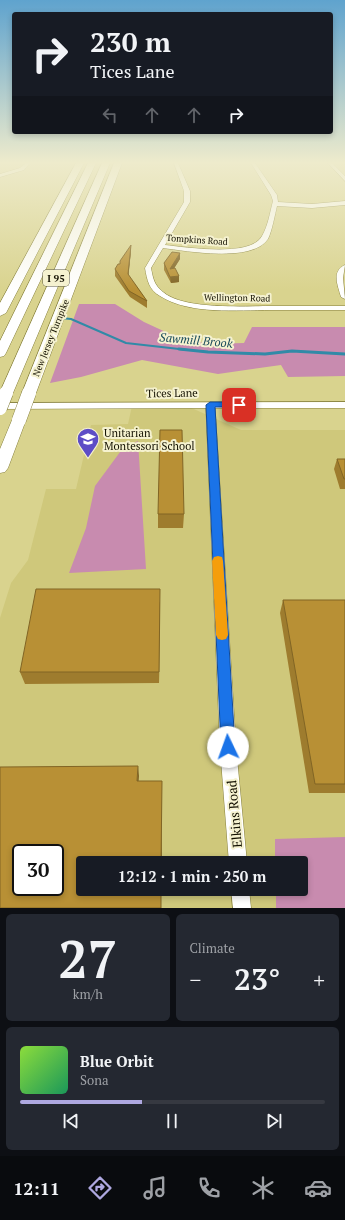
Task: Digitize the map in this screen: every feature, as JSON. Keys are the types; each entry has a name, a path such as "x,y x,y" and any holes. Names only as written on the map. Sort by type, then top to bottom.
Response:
{"highway":[{"path":"1,312 57,205"},
{"name":"I 95","path":"0,353 71,205"},
{"name":"New Jersey Turnpike","path":"0,407 87,205"},
{"name":"New Jersey Turnpike","path":"0,468 102,205"}],"street":[{"name":"Wellington Road","path":"185,205 148,268 147,275 154,288 172,300 193,306 216,308 345,308"},
{"name":"Tompkins Road","path":"161,246 230,252 253,247 265,238 276,205"},
{"path":"301,205 322,205"},
{"path":"345,267 339,275 339,280 345,296"},
{"name":"Elkins Road","path":"210,405 228,740 237,856"},
{"name":"Tices Lane","path":"0,407 345,405"},
{"path":"241,896 242,908"}],"shaded area":[{"path":"79,304 115,304 144,322 170,334 207,344 244,343 252,327 345,327 345,376 288,377 281,365 218,374 142,360 81,377 50,383"},
{"path":"132,406 187,406 241,430 345,430 345,908 0,908 0,618 11,583 28,560 46,489 76,489 91,425 128,424"},
{"path":"138,441 146,569 69,573 86,528 95,486 123,448"},
{"path":"345,837 345,908 276,908 276,896 308,896 308,856 275,856 275,839"}],"building":[{"path":"131,245 128,274 147,301 129,291 115,269 118,264 120,264 120,261"},
{"path":"172,252 180,253 170,269 175,268 179,276 170,277 164,263"},
{"path":"160,430 182,430 184,514 158,514"},
{"path":"337,459 345,459 345,479 344,479"},
{"path":"36,589 160,589 159,672 20,672"},
{"path":"283,600 345,600 345,784 315,784"},
{"path":"138,766 137,781 162,781 161,856 76,856 76,896 161,896 161,908 0,908 0,767"}],"waterway":[{"name":"Sawmill Brook","path":"61,318 71,319 126,343 181,349"},
{"name":"Sawmill Brook","path":"181,349 208,352 265,354 292,351 345,354"},
{"name":"Sawmill Brook","path":"181,349 188,350"}],"slow traffic":[{"path":"218,561 222,635"}],"place":[{"name":"Unitarian Montessori School","path":"88,458"}],"route":[{"path":"228,747 210,405 239,405"}]}
